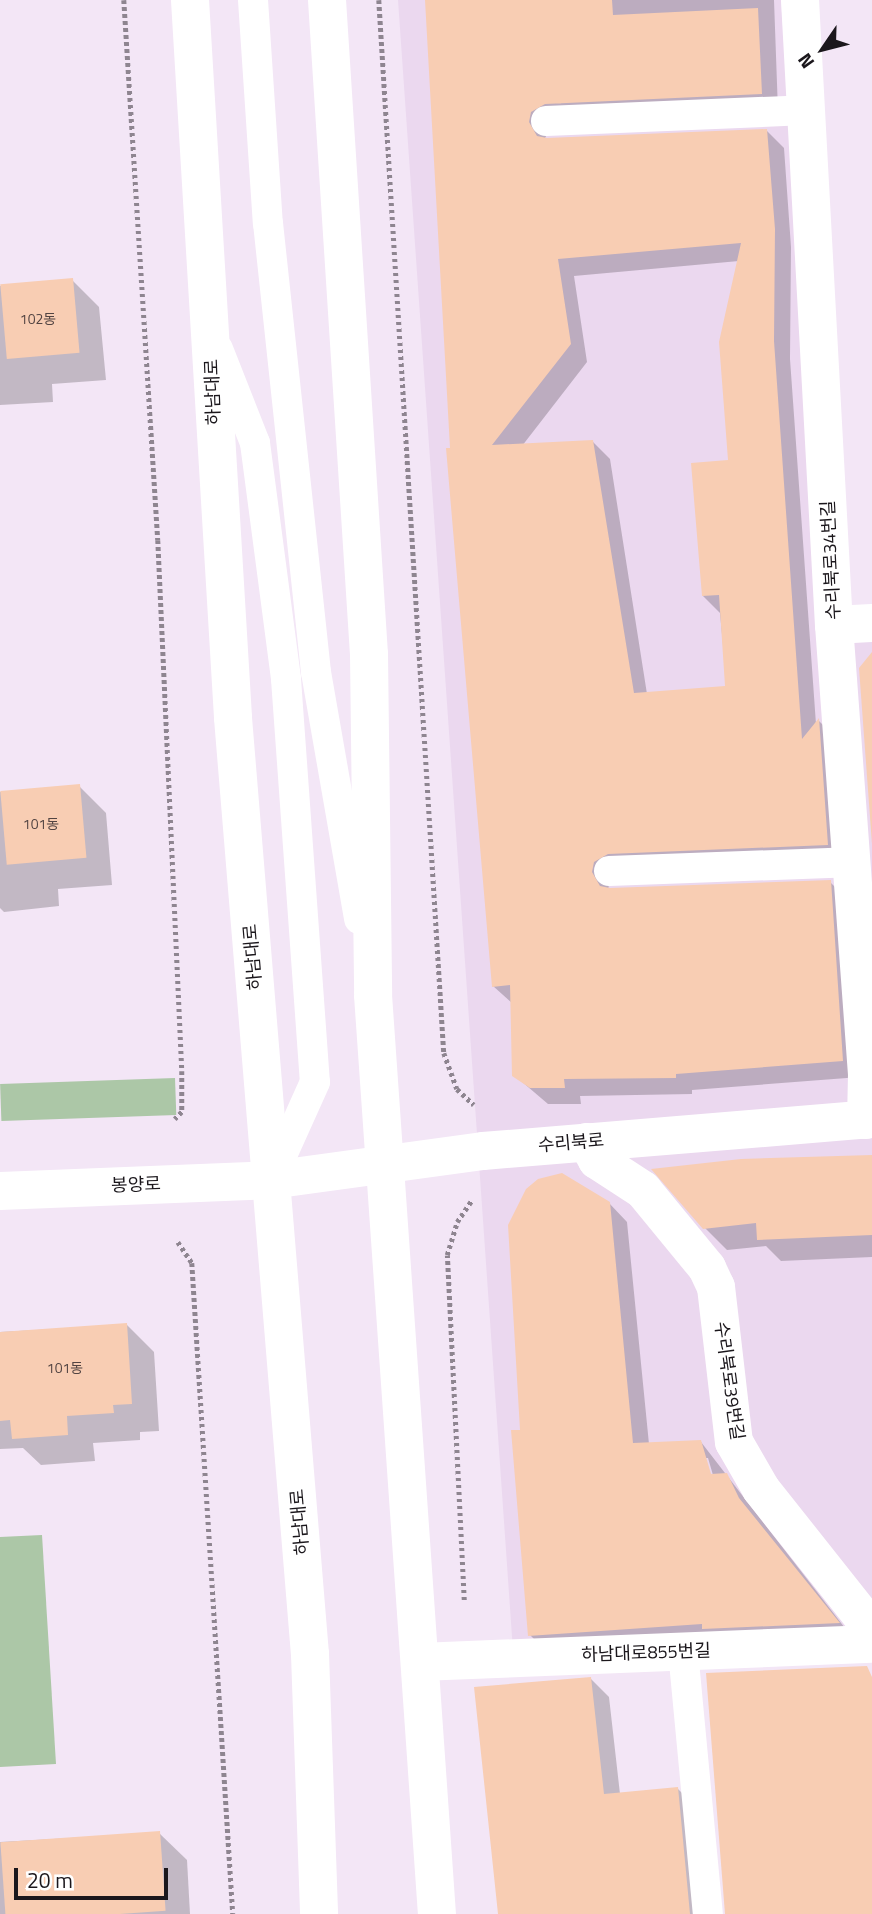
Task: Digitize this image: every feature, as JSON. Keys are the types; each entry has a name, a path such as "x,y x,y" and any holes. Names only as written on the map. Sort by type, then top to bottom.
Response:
{"main road":[{"name":"하남대로","path":"190,0 233,718 310,1654 319,1914"},
{"path":"327,0 369,654 373,995 382,1164 437,1914"},
{"name":"수리북로34번길","path":"800,0 834,625 869,1119"},
{"path":"834,625 872,623"},
{"name":"수리북로","path":"271,1180 382,1164 586,1142 869,1119"},
{"name":"수리북로39번길","path":"586,1142 597,1160 643,1190 707,1268 716,1287 734,1442 761,1489 872,1629"},
{"name":"봉양로","path":"0,1191 271,1180"},
{"name":"하남대로855번길","path":"420,1662 872,1644"}],"lane":[{"path":"253,0 268,223 316,672 373,995"},
{"path":"546,121 806,110"},
{"path":"210,329 255,443 286,680 315,1082 271,1180"},
{"path":"609,872 849,862"},
{"path":"683,1651 708,1914"}],"path":[{"path":"124,0 158,540 182,1070 182,1112 175,1119"},
{"path":"379,0 444,1053 457,1089 485,1108"},
{"path":"464,1604 467,1578 447,1255 457,1222 478,1195"},
{"path":"177,1242 192,1264 233,1914"}],"shaded area":[{"path":"398,0 781,0 826,633 872,631 872,1631 513,1651"}],"green space":[{"path":"175,1078 176,1115 1,1121 0,1084"},
{"path":"42,1535 56,1764 0,1767 0,1537"}],"building":[{"path":"425,0 612,0 613,15 758,8 762,94 545,104 531,112 529,122 537,136 547,138 767,129 775,229 774,341 802,739 819,718 828,845 608,854 594,862 592,872 600,886 610,888 831,880 843,1061 676,1074 676,1078 564,1079 565,1088 530,1088 512,1076 510,985 492,987 446,448 450,448","holes":["741,243 719,342 728,460 691,463 702,596 719,595 725,686 634,693 593,440 492,445 571,344 558,259"]},
{"path":"73,278 80,353 7,359 0,284"},
{"path":"872,652 872,844 859,668"},
{"path":"80,784 86,858 7,865 0,791"},
{"path":"872,1155 872,1235 757,1240 756,1223 703,1229 651,1169 741,1159"},
{"path":"562,1173 610,1202 633,1443 701,1440 711,1474 727,1473 739,1498 840,1623 702,1629 702,1624 528,1636 511,1430 520,1430 508,1225 526,1189 538,1179"},
{"path":"127,1323 132,1404 113,1405 114,1413 67,1416 68,1435 12,1439 10,1420 0,1421 0,1332"},
{"path":"867,1666 872,1677 872,1914 725,1914 706,1673"},
{"path":"591,1677 604,1794 678,1787 690,1914 498,1914 474,1687"},
{"path":"160,1831 166,1911 120,1914 5,1914 0,1842"}]}
